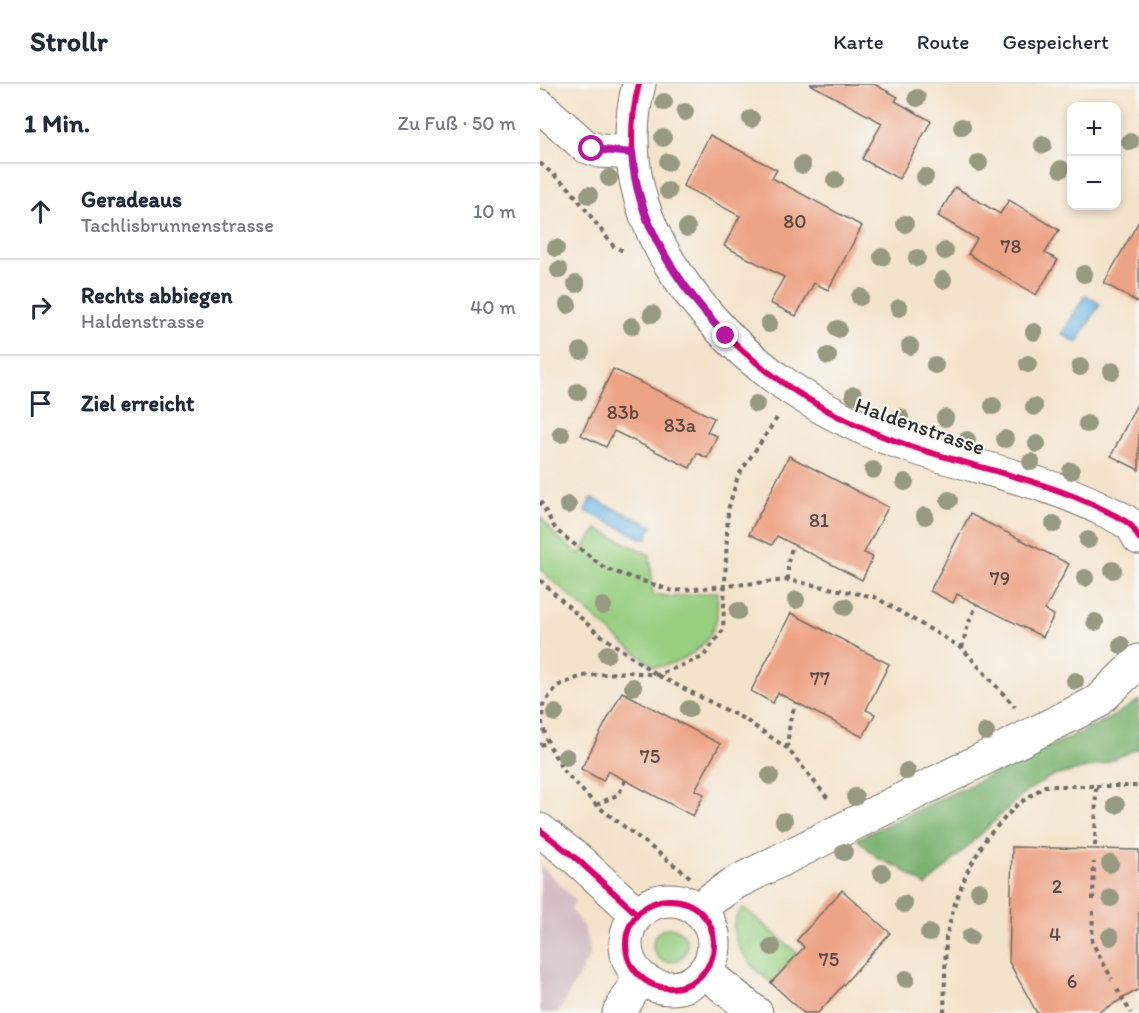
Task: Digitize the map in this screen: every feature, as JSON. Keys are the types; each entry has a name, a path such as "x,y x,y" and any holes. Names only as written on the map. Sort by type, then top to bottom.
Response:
{"street":[{"name":"Haldenstrasse","path":"639,84 633,122 632,153 640,201 651,229 671,266 711,321 758,366 787,387 840,418 909,446 1085,500 1130,524 1139,538"},
{"path":"540,106 585,146 600,151 632,153"},
{"path":"696,895 707,920 714,946 711,960 705,972 681,988 652,986 640,978 631,967 626,947 629,926 637,914 647,906 666,900 686,903 696,895 735,883 1097,702 1139,661"},
{"path":"540,830 637,914"},
{"path":"705,972 756,1013"},
{"path":"619,1013 640,978"}],"path":[{"path":"540,163 570,189 614,248 629,253"},
{"path":"696,895 596,805 562,769 548,743 542,723 543,705 557,686 582,676 629,672 657,675 702,657 723,630 728,510 738,476 778,417"},
{"path":"540,501 556,530 606,569 673,591 788,580 874,597 962,648 1021,713"},
{"path":"788,580 788,561 793,544"},
{"path":"540,580 595,631 657,675 744,718 787,748 834,806"},
{"path":"962,648 968,624 977,604"},
{"path":"787,748 790,721 796,702"},
{"path":"540,745 548,743"},
{"path":"596,805 619,794 625,780"},
{"path":"944,1013 946,937 954,906 968,870 987,837 1017,805 1045,786 1139,786"},
{"path":"1095,850 1096,786"},
{"path":"1093,900 1094,862"},
{"path":"1093,911 1092,942 1112,979"},
{"path":"1118,989 1131,1013"}],"shaded area":[{"path":"540,864 575,900 571,910 583,926 589,945 589,957 558,1013 540,1013"}],"green space":[{"path":"540,516 557,537 579,554 597,529 650,555 653,594 673,597 718,592 716,621 707,639 693,653 675,663 655,667 624,644 540,569"},
{"path":"1139,700 1139,748 1103,764 1050,777 1024,793 926,886 900,868 879,859 857,839 1110,718"},
{"path":"744,908 798,954 771,983 747,959 735,938 733,927 736,917"},
{"path":"670,928 682,933 687,945 682,957 670,962 658,957 653,945 658,933"}],"water":[{"path":"1085,295 1100,304 1077,343 1062,334"},
{"path":"591,498 652,526 646,540 585,511"}],"building":[{"path":"810,84 874,84 898,97 895,101 931,121 899,179 862,159 882,123"},
{"path":"710,135 777,170 772,178 862,226 828,290 814,283 796,316 770,303 784,277 724,246 740,216 683,186"},
{"path":"955,187 1000,214 1009,200 1059,230 1045,253 1058,260 1036,295 968,254 977,239 938,216"},
{"path":"1139,221 1139,303 1104,283"},
{"path":"613,369 714,418 707,432 717,436 707,458 697,453 690,468 614,431 606,447 581,435"},
{"path":"1139,400 1139,470 1111,456"},
{"path":"789,456 888,507 864,553 873,557 862,580 777,536 772,545 749,534"},
{"path":"970,514 1069,564 1045,610 1054,615 1043,637 957,594 953,603 930,591"},
{"path":"791,613 889,664 866,710 875,714 863,737 778,693 773,703 751,691"},
{"path":"622,692 720,744 695,790 704,794 693,816 608,771 603,781 581,769"},
{"path":"1012,847 1139,850 1139,989 1098,1013 1037,1013 1009,962"},
{"path":"842,890 890,933 818,1013 804,1013 771,983 804,947 797,940"}],"cycle path":[{"path":"639,84 632,133 633,157 636,181 651,227 661,249 696,301 748,355 807,399 874,433 1081,499 1125,521 1139,538"},
{"path":"540,830 578,860 637,914"},
{"path":"670,900 695,907 707,919 714,944 707,969 695,981 670,988 645,981 633,969 626,944 633,919 645,907 670,900"}],"route":[{"path":"592,149 632,153 634,177 640,201 660,248 684,286 726,336"}]}
